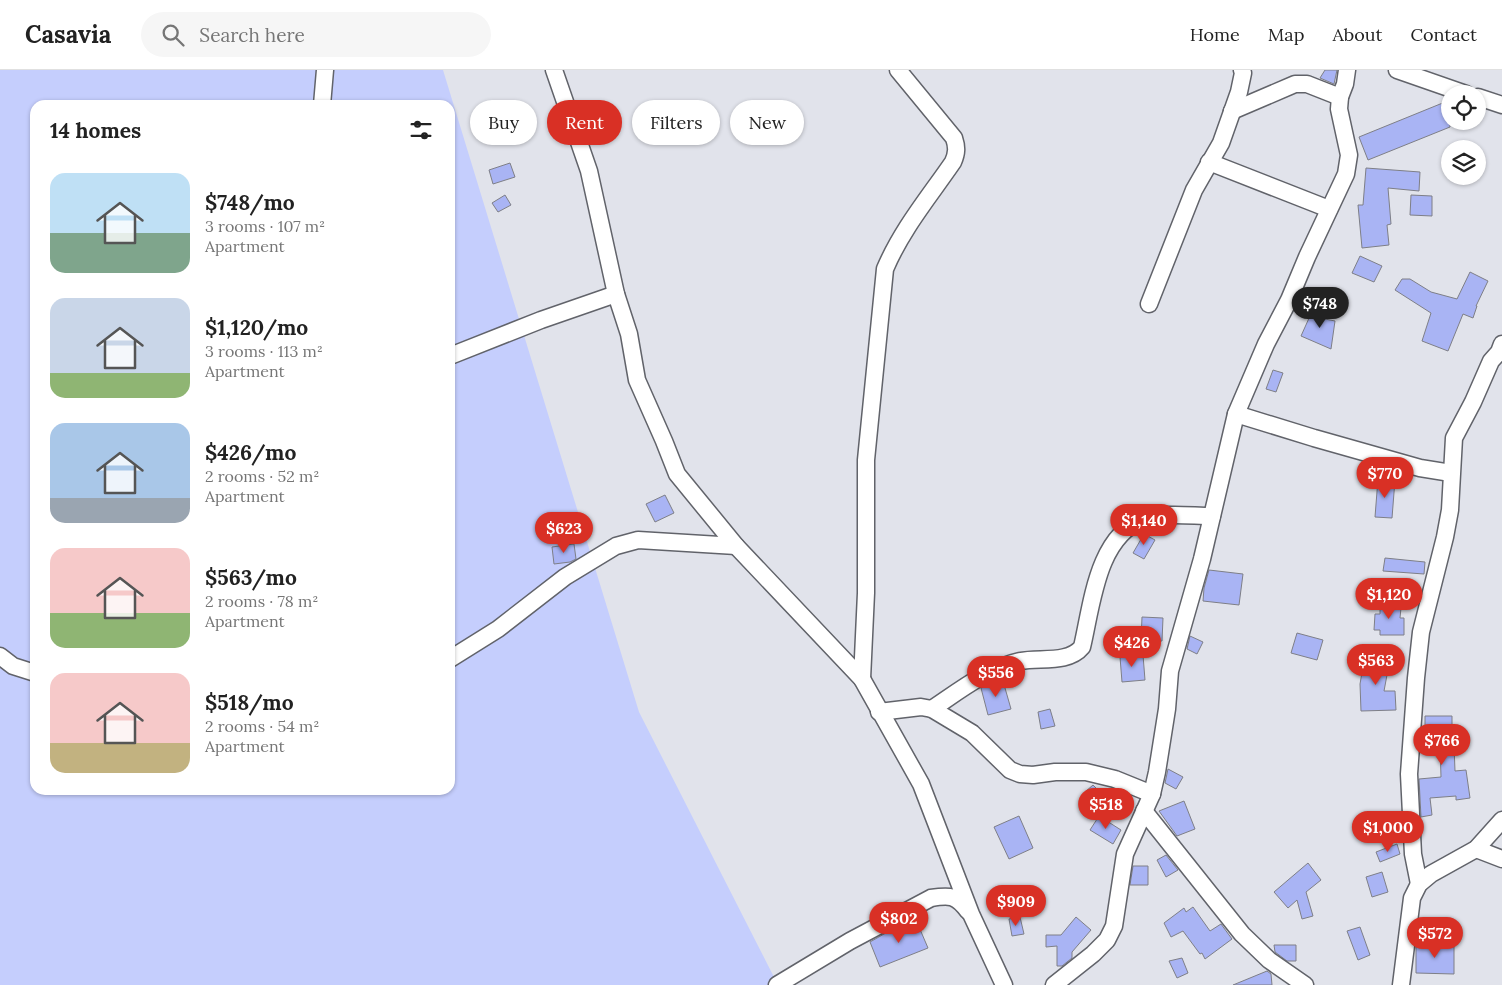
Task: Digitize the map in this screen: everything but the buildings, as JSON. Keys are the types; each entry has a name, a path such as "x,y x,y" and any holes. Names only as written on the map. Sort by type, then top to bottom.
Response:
{"street":[{"path":"322,100 325,70"},
{"path":"554,70 589,171 616,294 629,334 636,380 677,474 736,546 862,679 921,784 971,914 1004,985"},
{"path":"862,679 866,593 866,460 885,269 896,245 917,211 953,162 957,145 954,138 898,70"},
{"path":"1149,304 1194,190 1220,144 1239,92 1242,70"},
{"path":"1054,985 1093,954 1107,940 1114,926 1125,854 1152,794 1164,732 1170,671 1202,559 1236,414 1266,344 1289,300 1346,174 1349,155 1339,109 1347,70"},
{"path":"1397,70 1441,85"},
{"path":"1232,111 1295,84 1307,84 1340,97"},
{"path":"1486,100 1502,105"},
{"path":"1209,162 1329,209"},
{"path":"455,354 541,320 616,294"},
{"path":"1419,884 1414,854 1409,774 1421,632 1450,510 1454,438 1473,402 1491,360 1499,352 1502,344"},
{"path":"1236,414 1420,468 1451,474"},
{"path":"932,709 1000,668 1020,662 1068,658 1077,654 1082,647 1098,579 1107,552 1119,536 1131,525 1146,518 1170,515 1212,516"},
{"path":"455,656 498,629 571,573 616,546 638,540 736,546"},
{"path":"0,656 13,666 30,671"},
{"path":"879,712 921,707 932,709 972,733 1010,770 1020,774 1086,772 1115,779 1152,794"},
{"path":"1144,811 1242,934 1269,960 1306,985"},
{"path":"1401,985 1412,898 1419,884 1431,874 1476,849 1502,820"},
{"path":"1476,849 1502,859"},
{"path":"777,985 850,941 932,898 946,896 960,900 971,914"}],"shaded area":[{"path":"0,70 443,70 452,100 30,100 30,795 455,795 455,109 639,712 778,985 0,985"}]}
